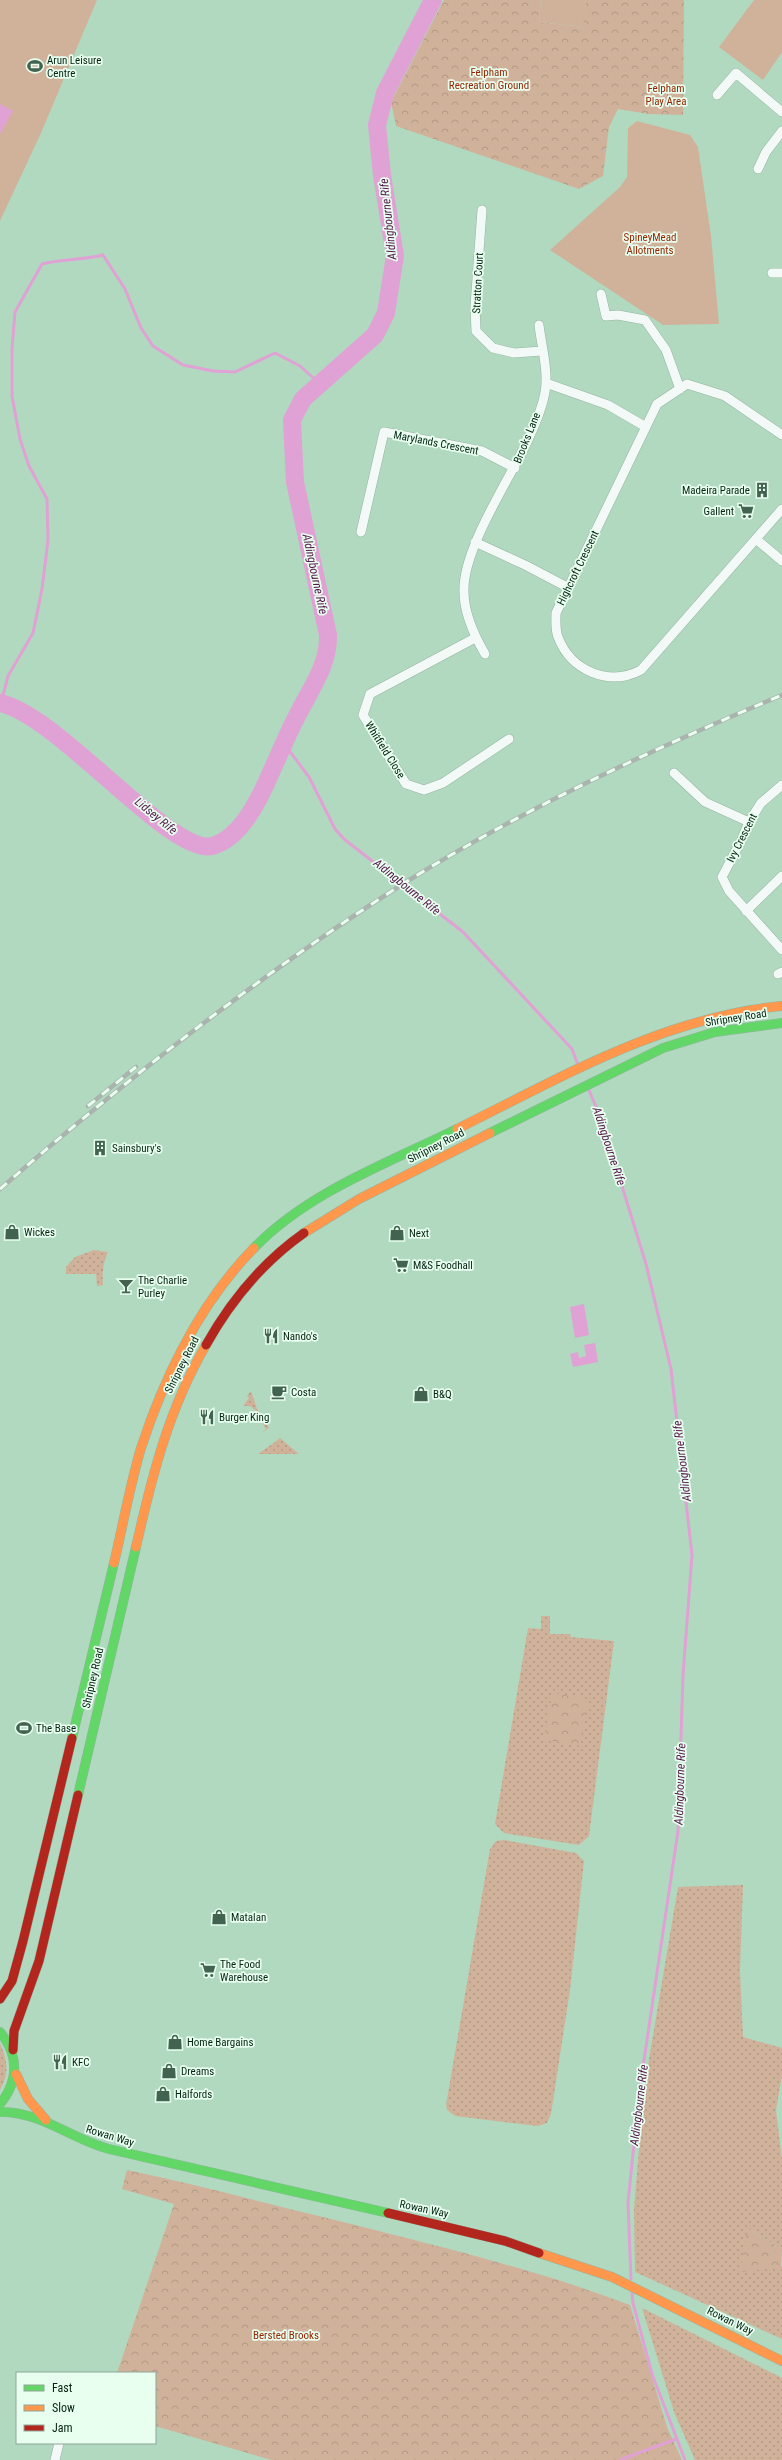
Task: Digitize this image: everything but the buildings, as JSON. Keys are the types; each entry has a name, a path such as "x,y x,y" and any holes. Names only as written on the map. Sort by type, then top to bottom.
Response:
{"main road":[{"name":"Shripney Road","path":"0,1999 12,1981 23,1941 141,1449 154,1410 172,1368 191,1334 218,1293 246,1257 264,1238 294,1215 353,1180 595,1061 646,1038 704,1017 782,1006"},
{"name":"Shripney Road","path":"16,2074 13,2050 14,2032 39,1961 154,1469 173,1411 210,1338 247,1285 278,1253 311,1227 348,1204 644,1057 705,1034 745,1026 782,1024"},
{"path":"0,2032 13,2050"},
{"path":"0,2104 11,2090 16,2074"},
{"name":"Rowan Way","path":"16,2074 28,2099 47,2122"},
{"name":"Rowan Way","path":"0,2112 22,2112 102,2148 458,2229 520,2246 612,2277 782,2361"}],"street":[{"path":"716,95 736,73 782,112"},
{"path":"758,168 766,152 782,131"},
{"name":"Stratton Court","path":"482,210 475,306 476,331 493,348 514,353 542,351"},
{"path":"772,273 782,273"},
{"path":"601,294 606,316 618,314 645,320 666,350 680,389"},
{"name":"Brooks Lane","path":"484,654 475,638 465,606 464,576 475,542 515,468 535,425 546,383 539,325"},
{"path":"546,383 608,405 646,427"},
{"name":"Highcroft Crescent","path":"782,435 725,396 687,384 657,404 567,587 556,613 558,636 568,656 594,675 629,676 641,670 757,540 782,509"},
{"name":"Marylands Crescent","path":"361,532 384,432 482,451 515,468"},
{"path":"757,540 782,561"},
{"path":"475,542 525,565 567,587"},
{"name":"Whitfield Close","path":"475,638 370,694 363,715 406,784 424,790 442,783 509,739"},
{"path":"674,773 705,802 749,822"},
{"name":"Ivy Crescent","path":"746,911 729,891 722,877 742,839 749,822 761,802 782,785"},
{"path":"782,876 746,911 782,950"},
{"path":"55,2460 60,2444"}],"green space":[{"name":"Arun Leisure Centre","path":"0,0 97,0 41,133 0,221"},
{"name":"Felpham Recreation Ground","path":"444,0 541,0 539,22 582,27 586,0 684,0 683,115 648,114 618,109 609,127 603,176 579,189 396,126 391,102"},
{"path":"541,0 586,0 583,27 539,22"},
{"path":"754,0 782,0 782,52 763,80 719,47"},
{"name":"SpineyMead Allotments","path":"637,121 690,135 698,147 711,236 719,324 663,325 550,250 620,187 627,177 628,128"},
{"path":"94,1250 108,1252 103,1268 103,1285 97,1286 96,1274 66,1274 66,1267 75,1257"},
{"path":"251,1391 257,1409 269,1428 260,1434 266,1429 255,1410 250,1406 243,1406 249,1398 247,1396"},
{"path":"280,1438 299,1454 258,1454 279,1439"},
{"path":"541,1616 550,1616 550,1634 570,1634 571,1637 614,1641 589,1836 579,1845 504,1833 495,1824 528,1628 541,1629"},
{"path":"552,1693 588,1699 580,1746 544,1739"},
{"path":"504,1840 576,1853 584,1861 570,1990 551,2114 547,2123 538,2126 455,2116 447,2110 446,2105 490,1849 496,1841"},
{"path":"743,1885 740,1970 743,2037 782,2048 782,2075 776,2110 782,2160 782,2249 748,2229 782,2267 782,2339 635,2272 634,2209 644,2089 678,1887"},
{"path":"0,2043 6,2061 6,2072 0,2090"},
{"name":"Bersted Brooks","path":"127,2170 177,2181 480,2257 556,2279 630,2305 667,2427 682,2460 271,2460 156,2426 156,2372 117,2372 174,2204 122,2189"},
{"path":"748,2229 782,2249 781,2267 740,2272"},
{"path":"642,2308 782,2378 782,2460 695,2460 674,2412"}],"shaded area":[{"path":"0,104 13,111 0,134"},
{"path":"584,1304 589,1335 575,1338 570,1307"},
{"path":"595,1343 598,1362 573,1367 570,1354 578,1352 579,1358 586,1356 584,1345"}],"waterway":[{"name":"Aldingbourne Rife","path":"0,703 24,713 51,731 142,808 170,829 193,843 212,846 223,842 249,815 262,792 293,724 322,668 327,646 328,635 295,482 292,420 303,399 375,335 386,313 395,256 382,175 377,125 385,93 433,0"},
{"path":"1,703 8,676 33,633 42,589 48,540 47,499 29,466 20,439 12,396 12,349 15,312 42,264 103,255 125,289 141,328 153,346 183,365 213,371 235,372 275,353 300,366 319,383"},
{"name":"Aldingbourne Rife","path":"285,745 309,777 335,829 344,839 463,932 572,1049 578,1065"},
{"name":"Aldingbourne Rife","path":"588,1088 601,1118 646,1264 671,1369 692,1555 683,1675 678,1831 639,2094 628,2203 631,2279"},
{"name":"Aldingbourne Rife","path":"632,2293 633,2303 652,2374 685,2460"},
{"path":"620,2460 676,2439"}],"railway":[{"path":"0,1189 49,1147 197,1028 300,953 406,882 497,829 590,781 638,758 782,695"},
{"path":"88,1106 136,1067"}],"traffic: fast":[{"path":"490,1133 663,1048 715,1032 782,1023"},
{"path":"254,1248 275,1228 324,1195 350,1180 457,1129"},
{"path":"78,1795 136,1547"},
{"path":"72,1738 114,1563"},
{"path":"0,2032 11,2050 14,2068 11,2086 0,2104"},
{"path":"0,2112 29,2116 109,2149 388,2213"}],"traffic: slow":[{"path":"457,1129 575,1070 655,1036 738,1012 782,1006"},
{"path":"304,1233 359,1199 490,1133"},
{"path":"114,1563 137,1462 161,1394 186,1341 201,1316 217,1292 254,1248"},
{"path":"136,1547 148,1494 163,1443 182,1393 206,1345"},
{"path":"16,2074 28,2099 46,2120"},
{"path":"539,2253 612,2277 782,2361"}],"traffic: jam":[{"path":"206,1345 226,1313 261,1270 289,1244 304,1233"},
{"path":"0,1999 12,1981 72,1738"},
{"path":"13,2050 14,2031 39,1961 78,1795"},
{"path":"388,2213 505,2241 539,2253"}],"place":[{"name":"Arun Leisure Centre","path":"35,66"},
{"name":"Madeira Parade","path":"762,490"},
{"name":"Gallent","path":"746,511"},
{"name":"Sainsbury's","path":"100,1148"},
{"name":"Wickes","path":"12,1232"},
{"name":"Next","path":"397,1233"},
{"name":"M&S Foodhall","path":"401,1265"},
{"name":"The Charlie Purley","path":"126,1286"},
{"name":"Nando's","path":"271,1336"},
{"name":"Costa","path":"279,1392"},
{"name":"B&Q","path":"421,1394"},
{"name":"Burger King","path":"207,1417"},
{"name":"The Base","path":"24,1728"},
{"name":"Matalan","path":"219,1917"},
{"name":"The Food Warehouse","path":"208,1970"},
{"name":"Home Bargains","path":"175,2042"},
{"name":"KFC","path":"60,2062"},
{"name":"Dreams","path":"169,2071"},
{"name":"Halfords","path":"163,2094"}],"park label":[{"name":"Felpham Play Area","path":"666,94"}],"water label":[{"name":"Lidsey Rife","path":"156,816"}]}
